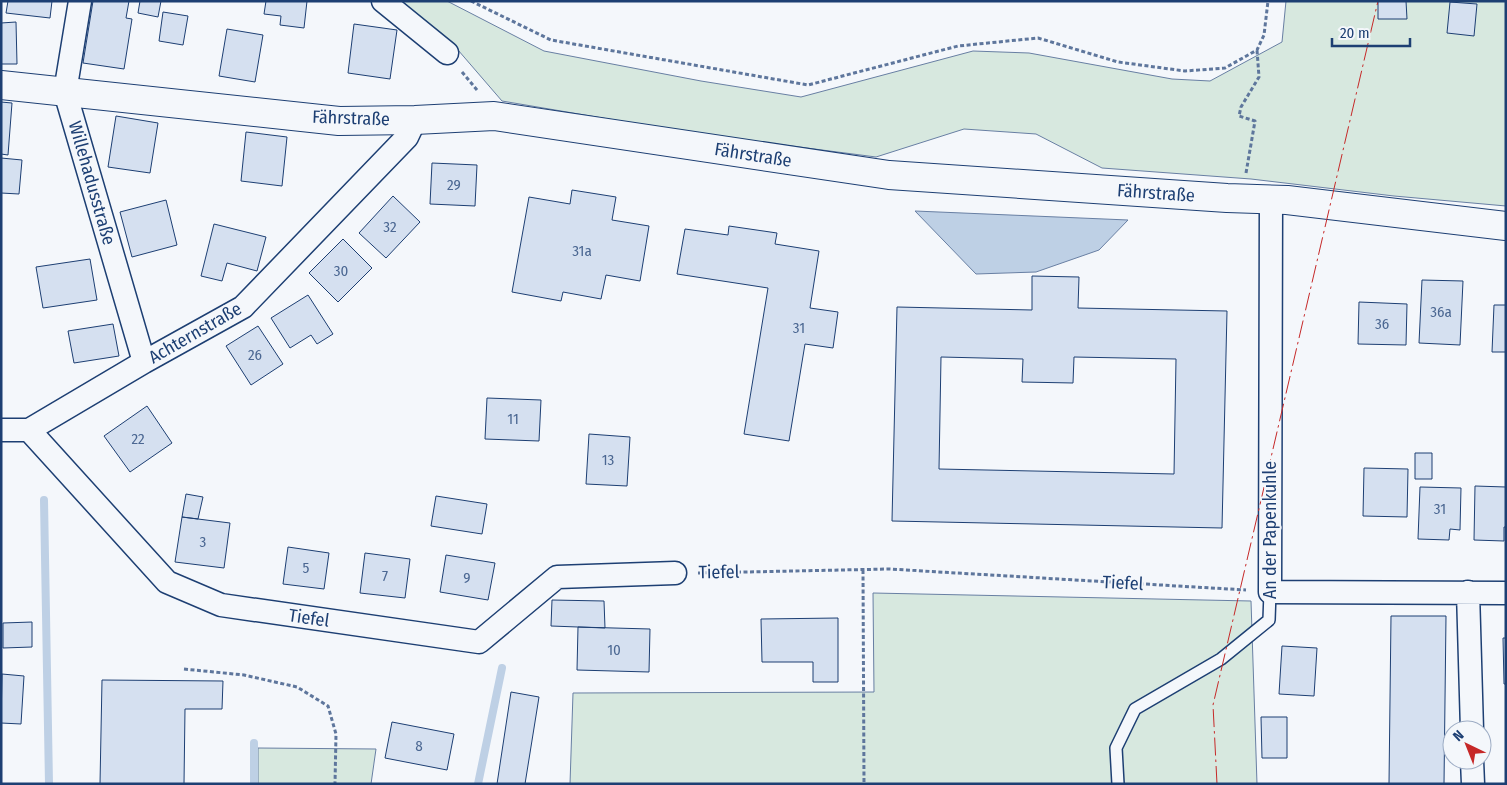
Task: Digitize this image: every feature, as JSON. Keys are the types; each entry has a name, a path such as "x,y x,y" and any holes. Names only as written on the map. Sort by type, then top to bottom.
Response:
{"street":[{"name":"Willehadusstraße","path":"80,1 65,92 144,362"},
{"path":"383,1 447,52"},
{"name":"Fährstraße","path":"1,85 339,120 414,120 494,116 889,176 1271,199 1506,226"},
{"name":"Achternstraße","path":"29,430 144,362 243,307 407,137 414,120"},
{"name":"An der Papenkuhle","path":"1270,592 1271,199"},
{"path":"1,430 29,430"},
{"name":"Tiefel","path":"29,430 167,582 222,605 479,642 557,577 674,573"},
{"path":"1270,592 1506,593"},
{"path":"1468,592 1472,720"},
{"path":"1472,770 1473,784"}],"lane":[{"name":"An der Papenkuhle","path":"1118,784 1116,748 1134,709 1221,659 1269,620 1270,592"}],"path":[{"path":"472,1 551,40 808,85 958,46 1038,38 1118,62 1186,71 1225,68 1257,50"},
{"path":"1242,198 1255,121 1239,116 1241,107 1260,77 1257,50 1264,35 1268,1"},
{"path":"447,52 494,116"},
{"name":"Tiefel","path":"674,573 889,569 1270,592"},
{"path":"863,570 864,784"},
{"path":"184,669 244,675 297,687 328,706 336,734 335,784"}],"shaded area":[{"path":"398,1 447,1 544,51 701,81 801,97 973,51 1029,53 1172,79 1210,81 1282,42 1286,1 1506,1 1506,206 1394,196 1251,179 1102,168 1036,134 964,129 876,157 691,133 502,101 458,50"},
{"path":"873,593 1251,601 1257,784 570,784 573,693 874,692"},
{"path":"258,748 376,749 371,784 258,784"}],"water":[{"path":"915,211 1128,220 1099,250 1036,272 976,274"}],"building":[{"path":"8,1 52,1 50,18 6,13"},
{"path":"93,1 129,1 126,18 132,19 124,69 83,63"},
{"path":"140,1 161,1 158,17 138,13"},
{"path":"266,1 307,1 304,28 280,25 281,16 264,14"},
{"path":"1378,1 1406,1 1407,19 1378,19"},
{"path":"1450,2 1477,4 1474,36 1447,33"},
{"path":"163,12 188,16 183,45 159,41"},
{"path":"16,22 17,64 1,64 1,23"},
{"path":"354,24 397,30 390,79 348,73"},
{"path":"227,29 263,35 255,82 219,76"},
{"path":"1,102 12,103 8,155 1,154"},
{"path":"116,116 158,123 150,173 108,167"},
{"path":"246,132 287,137 282,186 241,181"},
{"path":"1,158 22,160 19,194 1,193"},
{"path":"432,163 477,165 475,206 430,204"},
{"path":"572,190 616,197 612,220 649,226 640,281 606,275 601,299 563,292 561,301 512,292 529,197 570,204"},
{"path":"393,196 420,222 386,258 359,233"},
{"path":"166,200 177,245 132,257 120,212"},
{"path":"214,224 266,237 257,271 227,263 222,281 201,276"},
{"path":"729,226 777,233 775,244 819,251 810,308 838,312 833,348 805,344 789,441 744,434 768,288 677,274 685,229 728,235"},
{"path":"343,239 372,268 338,302 309,273"},
{"path":"90,259 97,300 43,308 36,267"},
{"path":"1032,276 1079,277 1078,308 1227,311 1222,528 892,521 897,307 1032,310","holes":["941,357 1023,359 1022,382 1073,383 1074,357 1176,359 1174,474 939,469"]},
{"path":"1422,280 1463,281 1460,345 1419,343"},
{"path":"308,295 333,334 317,344 311,335 290,348 271,318"},
{"path":"1359,302 1407,304 1406,345 1358,344"},
{"path":"1494,305 1506,305 1506,352 1492,352"},
{"path":"113,324 119,356 74,363 68,331"},
{"path":"258,326 283,364 251,385 226,346"},
{"path":"487,398 541,400 539,441 485,439"},
{"path":"147,406 172,443 130,472 104,436"},
{"path":"589,434 630,437 627,486 586,484"},
{"path":"1415,453 1432,453 1432,479 1415,479"},
{"path":"1364,468 1408,469 1407,517 1363,516"},
{"path":"1475,486 1506,487 1504,541 1474,540"},
{"path":"1420,487 1461,488 1460,530 1450,529 1449,540 1418,539"},
{"path":"186,494 203,497 198,519 182,517"},
{"path":"436,496 487,504 482,534 431,526"},
{"path":"182,517 230,523 224,568 175,562"},
{"path":"288,547 329,553 324,589 283,584"},
{"path":"365,553 410,559 405,598 360,593"},
{"path":"446,555 495,563 488,600 440,592"},
{"path":"552,600 604,601 605,628 551,626"},
{"path":"1391,616 1446,616 1445,720 1442,720 1442,770 1444,770 1444,784 1389,784"},
{"path":"838,618 838,682 813,682 813,662 762,662 761,619"},
{"path":"32,622 32,647 3,648 3,623"},
{"path":"578,627 650,629 649,672 577,670"},
{"path":"1503,638 1506,638 1506,684 1504,684"},
{"path":"1282,646 1317,648 1314,696 1279,694"},
{"path":"2,674 24,676 21,724 1,723"},
{"path":"102,680 223,681 222,709 185,709 184,784 100,784"},
{"path":"511,692 539,697 525,784 497,784"},
{"path":"1261,717 1287,717 1287,758 1262,758"},
{"path":"392,722 454,734 447,770 385,758"}],"waterway":[{"path":"44,500 49,784"},
{"path":"478,784 502,668"},
{"path":"254,743 254,784"}],"power":[{"path":"1217,784 1213,705 1378,1"}]}
